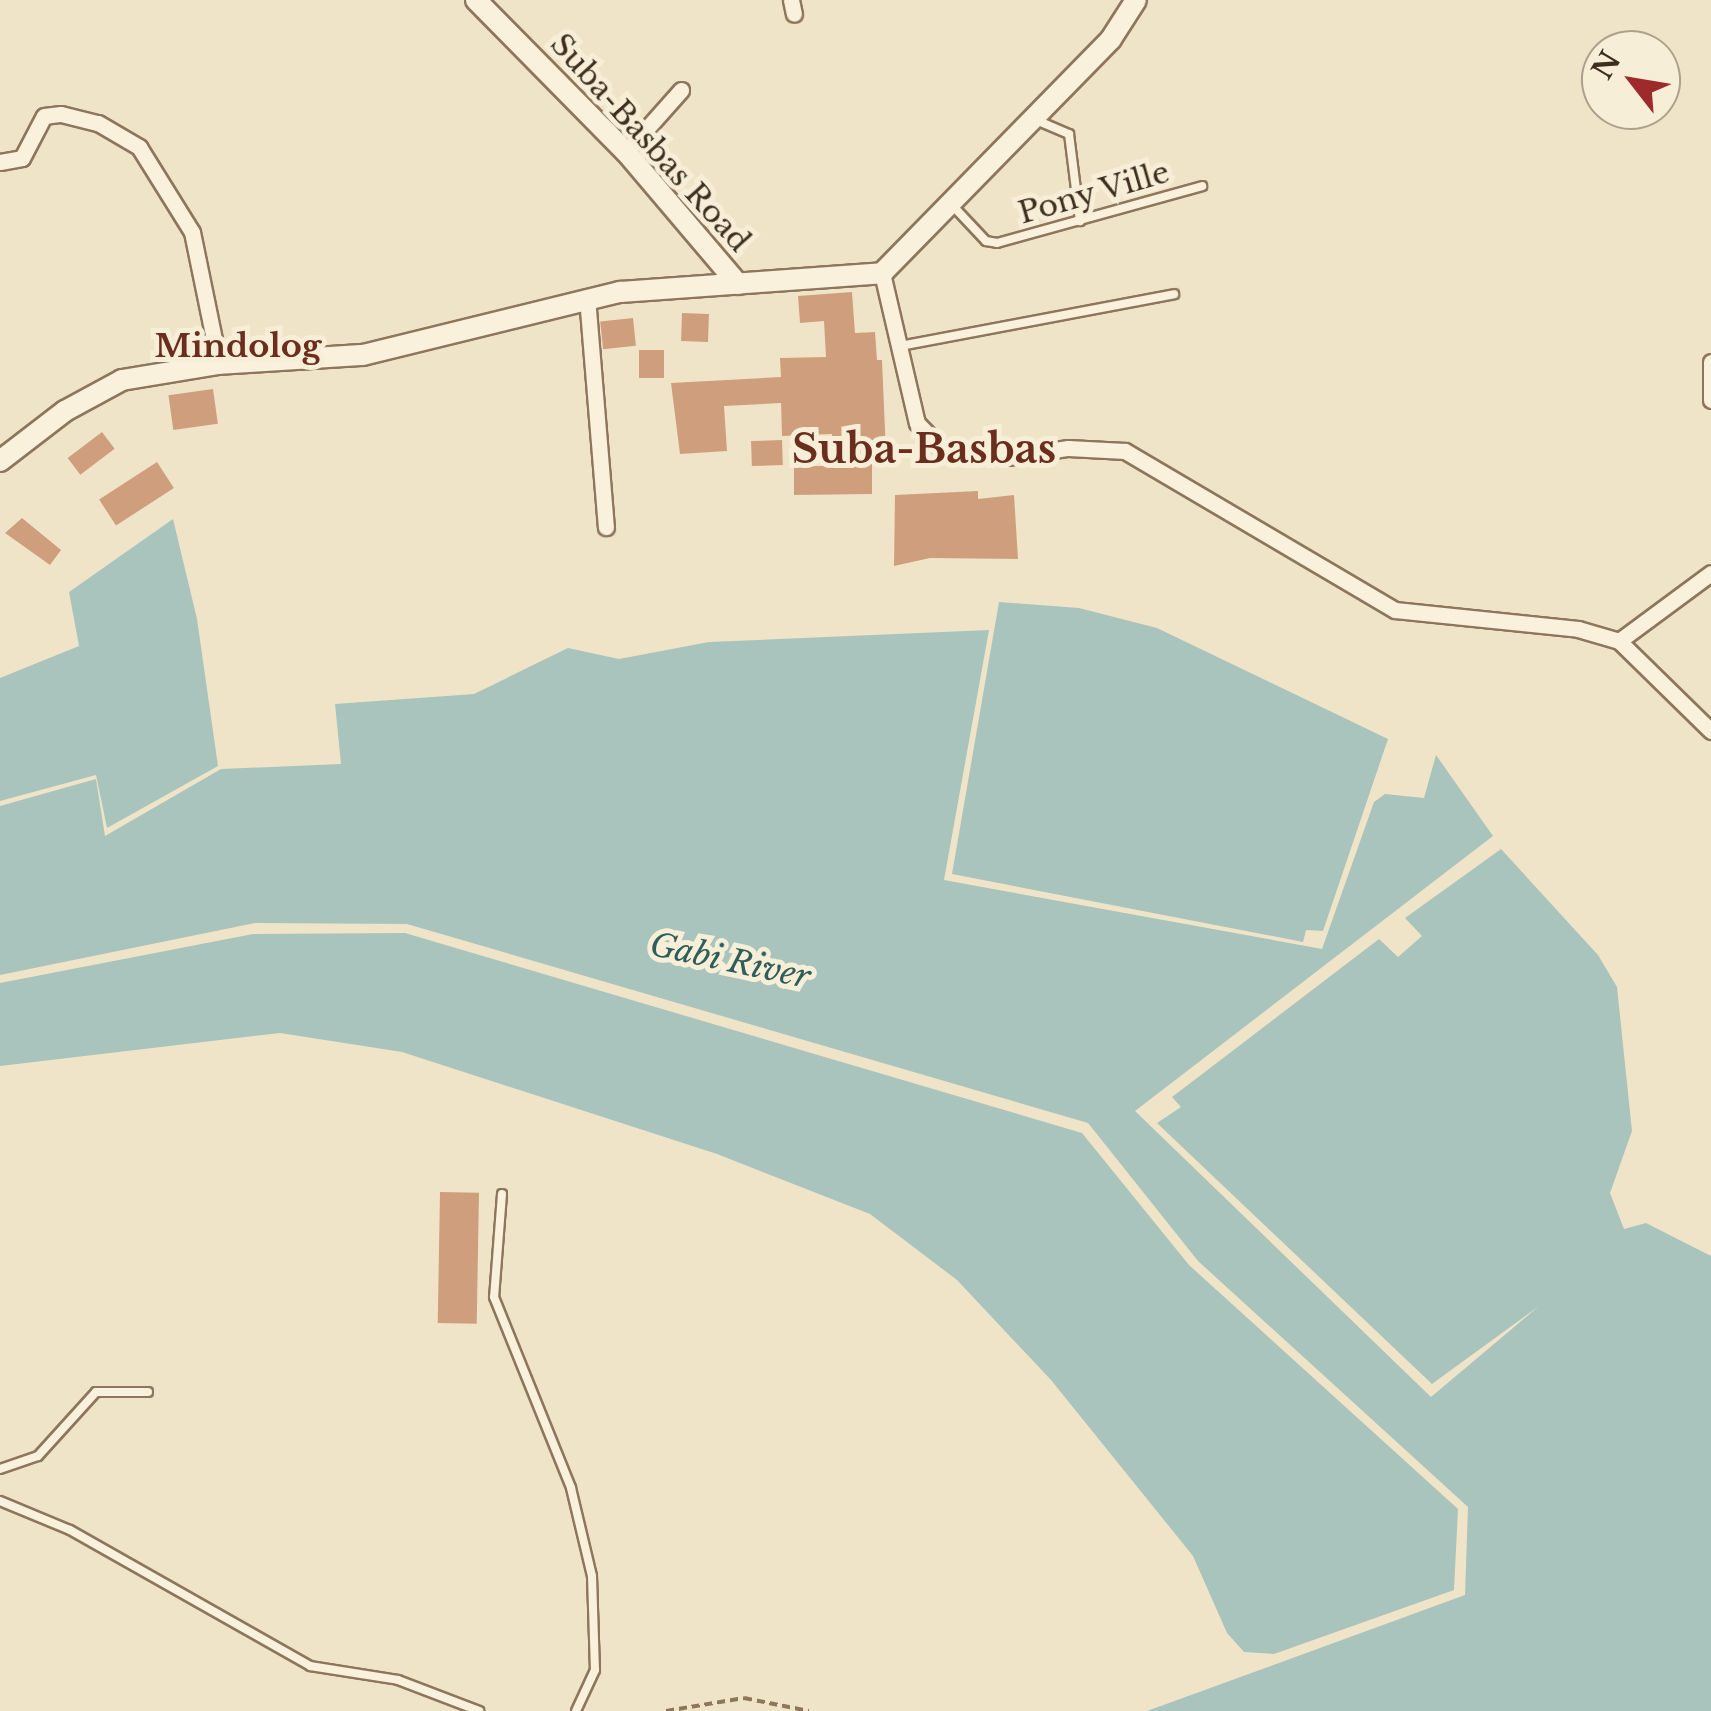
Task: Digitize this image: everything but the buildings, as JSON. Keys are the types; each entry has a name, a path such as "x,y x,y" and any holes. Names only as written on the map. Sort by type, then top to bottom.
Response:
{"street":[{"name":"Suba-Basbas Road","path":"476,0 626,152 738,284"},
{"path":"1136,0 1111,39 953,206 882,273 917,423 945,452 1007,457 1068,448 1125,451 1395,610 1578,629 1619,641 1711,732"},
{"path":"626,152 681,90"},
{"path":"0,162 22,158 44,116 61,114 98,123 139,147 192,232 219,364"},
{"name":"Suba-Basbas Road","path":"0,461 66,411 122,380 219,364 363,355 586,297 882,273"},
{"path":"586,297 606,528"},
{"path":"1711,362 1711,400"},
{"path":"1619,641 1711,573"}],"lane":[{"path":"1035,120 1069,134 1080,221"},
{"name":"Pony Ville","path":"953,206 986,241 997,244 1202,186"},
{"path":"900,346 1174,294"},
{"path":"502,1194 494,1297 571,1488 592,1576 596,1670 576,1711"},
{"path":"0,1469 38,1456 96,1392 148,1392"},
{"path":"0,1502 87,1540 310,1666 398,1680 479,1711"}],"path":[{"path":"666,1711 744,1698 809,1711"}],"water":[{"path":"173,519 197,619 218,766 107,828 96,775 0,801 0,678 79,646 69,592"},
{"path":"999,602 1079,608 1157,628 1388,739 1323,931 1306,930 1303,942 952,874"},
{"name":"Gabi River","path":"989,630 944,880 1322,949 1374,802 1385,794 1424,798 1436,755 1493,836 1135,1111 1431,1397 1539,1306 1432,1384 1157,1123 1181,1107 1172,1097 1379,939 1398,957 1422,936 1405,918 1501,849 1598,955 1617,987 1632,1131 1610,1193 1624,1229 1646,1223 1711,1256 1711,1711 1147,1711 1465,1595 1468,1507 1198,1261 1088,1123 407,924 255,923 0,975 0,806 96,779 105,836 221,769 341,764 335,704 474,694 568,648 619,659 709,642"},
{"path":"405,933 1082,1133 1189,1265 1458,1509 1454,1590 1274,1654 1244,1652 1227,1633 1193,1556 1051,1380 957,1280 870,1214 717,1154 402,1052 280,1033 0,1066 0,983 253,934"}],"district":[{"name":"Mindolog","path":"238,346"},
{"name":"Suba-Basbas","path":"924,449"}]}
